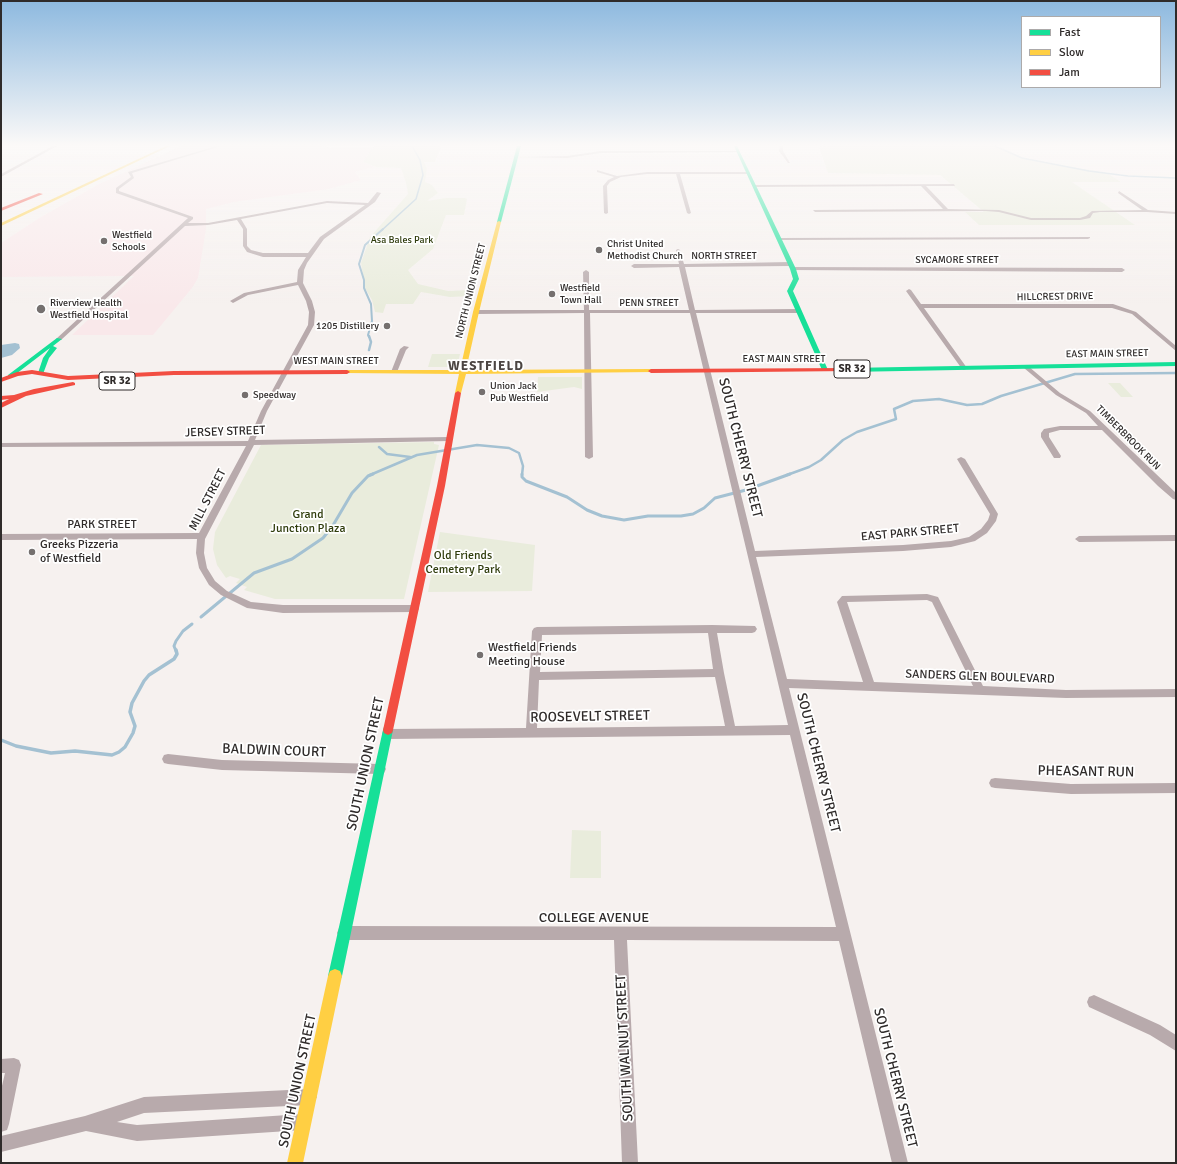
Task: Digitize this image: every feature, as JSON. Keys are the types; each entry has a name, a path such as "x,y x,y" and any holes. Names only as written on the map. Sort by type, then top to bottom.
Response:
{"main road":[{"path":"1,210 25,200"},
{"path":"1,214 29,200"},
{"path":"1,225 51,200"},
{"path":"1,233 53,200"},
{"name":"NORTH UNION STREET","path":"463,371 476,312 505,200"},
{"path":"761,200 796,279 789,289 825,370"},
{"path":"1,406 37,389 44,383 46,377 42,374 46,358 59,339"},
{"path":"5,378 59,339"},
{"name":"EAST MAIN STREET","path":"463,371 825,370 1176,364"},
{"name":"WEST MAIN STREET","path":"5,378 25,372 68,378 143,374 463,371"},
{"name":"SOUTH UNION STREET","path":"295,1163 414,609 463,371"},
{"name":"WEST MAIN STREET","path":"24,394 72,385 210,373"},
{"path":"1,398 24,394"}],"street":[{"path":"59,339 191,218 141,200"},
{"path":"233,301 252,292 300,283 301,270 316,244 332,229 374,200"},
{"path":"606,200 606,213"},
{"path":"686,200 689,213"},
{"path":"937,200 947,210"},
{"path":"1131,200 1147,211"},
{"path":"184,225 198,225 327,202 369,204"},
{"path":"815,210 999,211 1031,219 1080,219 1088,217 1090,213 1096,211 1147,211 1176,213"},
{"path":"238,218 245,229 246,246 249,251 263,255 309,255"},
{"path":"779,239 1088,238"},
{"name":"SOUTH CHERRY STREET","path":"678,250 900,1163"},
{"name":"NORTH STREET","path":"634,266 681,265 791,267"},
{"name":"SYCAMORE STREET","path":"791,267 1122,270"},
{"path":"586,272 589,457"},
{"name":"MILL STREET","path":"300,283 309,301 312,312 311,325 264,411 251,443 202,536 201,559 204,568 212,583 224,593 255,606 278,609 414,609"},
{"path":"909,291 964,368"},
{"name":"HILLCREST DRIVE","path":"920,306 1113,306 1134,313 1176,349"},
{"name":"PENN STREET","path":"476,312 798,311"},
{"path":"394,372 402,349 406,347"},
{"name":"TIMBERBROOK RUN","path":"1026,367 1046,385 1088,412 1176,497"},
{"path":"1057,456 1045,437 1045,433 1047,431 1060,428 1104,428"},
{"name":"JERSEY STREET","path":"1,445 449,441"},
{"name":"EAST PARK STREET","path":"751,554 903,548 952,544 972,539 984,531 992,521 994,514 961,459"},
{"name":"PARK STREET","path":"1,537 202,536"},
{"path":"1080,539 1176,538"},
{"path":"870,686 842,602 845,598 927,597 935,599 980,690"},
{"path":"531,733 537,631 752,628"},
{"path":"712,629 719,673 731,730"},
{"path":"534,676 719,673"},
{"name":"SANDERS GLEN BOULEVARD","path":"783,683 1066,694 1176,693"},
{"name":"ROOSEVELT STREET","path":"387,734 794,730"},
{"name":"BALDWIN COURT","path":"168,759 222,764 380,769"},
{"name":"PHEASANT RUN","path":"995,783 1071,789 1176,788"},
{"name":"COLLEGE AVENUE","path":"344,934 844,934"},
{"name":"SOUTH WALNUT STREET","path":"620,934 630,1163"},
{"path":"1094,1002 1155,1030 1176,1044"},
{"path":"1,1066 14,1065 1,1124"},
{"path":"1,1144 86,1124 144,1105 309,1097"},
{"path":"86,1124 137,1133 304,1122"}],"shaded area":[{"name":"Westfield Schools","path":"70,200 246,200 206,209 206,229 198,278 192,288 153,335 72,335 134,276 1,277 1,243"}],"green space":[{"name":"Asa Bales Park","path":"402,200 467,200 464,215 446,215 433,249 408,270 418,284 448,291 472,290 471,296 450,297 421,292 413,304 386,304 383,313 375,312 372,300 365,288 361,263 370,237"},
{"path":"970,200 1099,200 1135,225 979,225 965,212 984,212"},
{"path":"432,354 460,354 457,367 428,367"},
{"path":"538,377 582,377 582,389 574,387 537,392"},
{"path":"1108,383 1120,383 1133,397 1121,397"},
{"name":"Grand Junction Plaza","path":"434,442 434,444 439,445 404,599 275,599 244,590 247,587 236,583 240,579 230,576 226,578 217,565 213,549 215,532 261,445"},
{"name":"Old Friends Cemetery Park","path":"440,532 535,545 532,591 428,592"},
{"path":"572,830 601,831 601,878 570,878"}],"water":[{"path":"15,343 19,344 20,348 12,355 1,358 1,345"}],"waterway":[{"path":"382,230 415,200"},
{"path":"369,337 368,335 372,321 371,304 364,288 364,280 359,264 365,245 383,229"},
{"path":"369,336 371,342 369,350"},
{"path":"787,475 809,467 821,460 843,440 857,432 896,419 894,409 913,401 939,399 967,405 982,404 1001,396 1075,374 1176,373"},
{"path":"370,475 417,455 477,445 509,448 519,453 523,466 522,475"},
{"path":"379,447 387,454 410,457"},
{"path":"201,617 254,573 292,559 323,538 332,527 352,493 368,476 373,474"},
{"path":"522,475 526,481 567,497 587,510 602,516 624,520 648,516 681,516 693,514 704,508 715,498 746,490 790,474"},
{"path":"176,651 174,646 176,641 183,631 192,624"},
{"path":"1,740 16,746 51,753 75,751 112,755 119,752 125,747 133,733 135,726 130,712 132,703 144,681 149,675 174,659 177,654 176,650"}],"traffic: fast":[{"path":"499,222 505,200"},
{"path":"761,200 793,269 796,279 790,291 825,370"},
{"path":"10,376 59,339"},
{"path":"41,373 46,358 54,348"},
{"path":"848,370 1176,364"},
{"path":"335,976 388,730"}],"traffic: slow":[{"path":"1,225 53,200"},
{"path":"458,393 476,312 499,222"},
{"path":"347,372 651,371"},
{"path":"295,1163 335,976"}],"traffic: jam":[{"path":"1,210 25,200"},
{"path":"651,371 848,370"},
{"path":"1,380 17,374 32,372 68,378 174,373 347,372"},
{"path":"25,394 73,384"},
{"path":"1,398 15,397 34,391"},
{"path":"388,730 441,486 458,393"},
{"path":"1,406 23,395"}],"place":[{"name":"Westfield Schools","path":"104,241"},
{"name":"Christ United Methodist Church","path":"599,250"},
{"name":"Westfield Town Hall","path":"552,294"},
{"name":"Riverview Health Westfield Hospital","path":"41,309"},
{"name":"1205 Distillery","path":"387,326"},
{"name":"Union Jack Pub Westfield","path":"482,392"},
{"name":"Speedway","path":"245,395"},
{"name":"Greeks Pizzeria of Westfield","path":"32,552"},
{"name":"Westfield Friends Meeting House","path":"480,655"}],"district":[{"name":"WESTFIELD","path":"486,367"}]}
